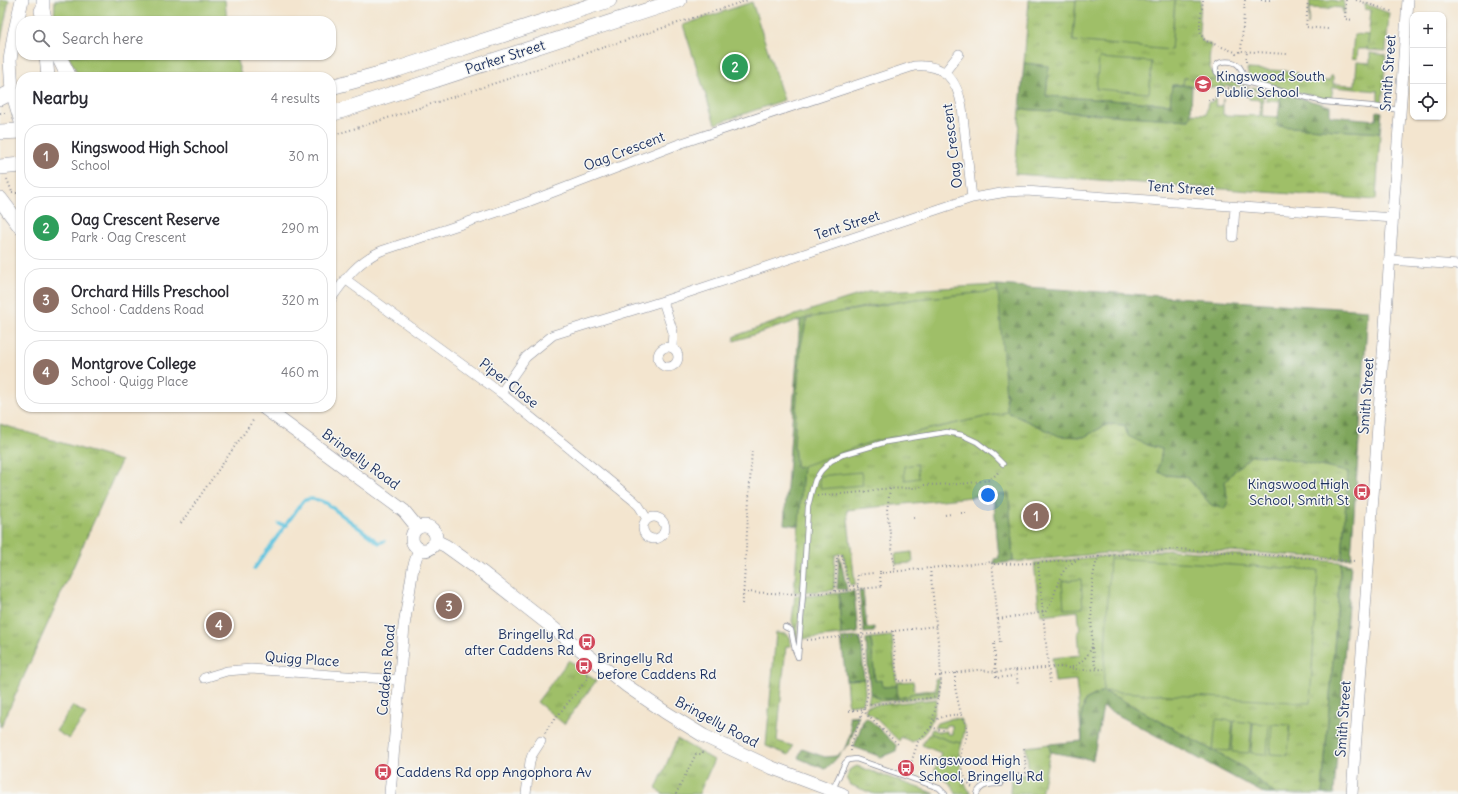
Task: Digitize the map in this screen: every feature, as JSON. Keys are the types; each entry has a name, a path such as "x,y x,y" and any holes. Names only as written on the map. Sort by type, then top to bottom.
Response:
{"highway":[{"name":"Parker Street","path":"336,86 398,69 609,0"},
{"name":"Parker Street","path":"336,112 679,0"},
{"path":"60,60 66,72"},
{"path":"0,132 16,131"},
{"path":"0,167 16,165"},
{"path":"7,195 16,216"}],"main road":[{"path":"18,16 22,0"},
{"path":"16,26 6,95 16,113"},
{"path":"46,60 48,72"},
{"name":"Bringelly Road","path":"269,412 404,511 417,527"},
{"path":"421,525 430,526 436,532 436,541 432,548 428,550 419,549 413,543 412,539 414,530 417,527 421,525"},
{"name":"Bringelly Road","path":"436,541 446,546 478,569 627,686 664,712 704,736 770,767 837,792"}],"street":[{"name":"Smith Street","path":"1352,794 1408,0"},
{"path":"945,72 959,54"},
{"name":"Oag Crescent","path":"336,292 355,268 368,257 381,251 525,203 680,144 908,67 925,66 939,69 945,72 952,79 960,96 972,198"},
{"name":"Tent Street","path":"502,393 526,357 553,335 663,301 972,198 1007,192 1026,191 1393,218"},
{"path":"1233,237 1235,207"},
{"path":"1390,260 1458,265"},
{"name":"Piper Close","path":"345,279 502,393 633,500 639,506 647,519"},
{"path":"663,301 673,332 672,348"},
{"name":"Caddens Road","path":"390,794 404,626 413,568 419,549"},
{"name":"Quigg Place","path":"204,678 227,672 250,669 400,680"},
{"path":"526,794 530,761 541,741"}],"lane":[{"path":"1253,83 1244,77 1239,66 1236,64 1220,62 1216,66 1218,74 1222,76 1324,102 1401,110"},
{"path":"785,627 790,630 798,657 808,507 815,480 821,471 831,461 842,455 886,442 947,432 962,435 977,442 1003,464"},
{"path":"837,792 845,763 852,758 860,759 939,788 945,794"},
{"path":"977,794 982,786 1001,784"}],"path":[{"path":"336,134 748,0"},
{"path":"1203,0 1200,30 1202,38 1206,41 1235,52 1236,54 1241,51 1287,54"},
{"path":"1241,51 1245,0"},
{"path":"1261,0 1272,0"},
{"path":"1308,0 1306,27 1328,29"},
{"path":"1346,0 1344,19 1353,20"},
{"path":"1356,0 1394,12"},
{"path":"1246,63 1247,52"},
{"path":"1208,100 1212,100 1227,88 1236,88"},
{"path":"1228,98 1230,88"},
{"path":"1242,89 1253,92"},
{"path":"1246,99 1247,90"},
{"path":"1259,93 1265,95 1264,100"},
{"path":"0,113 8,113"},
{"path":"7,195 9,185"},
{"path":"181,523 254,419"},
{"path":"742,604 752,449"},
{"path":"810,496 916,488 923,485 962,484 989,480 997,474 1003,464"},
{"path":"890,489 887,510 891,531 895,571"},
{"path":"961,513 967,513"},
{"path":"946,515 951,514"},
{"path":"994,564 1038,563 1176,549 1355,561"},
{"path":"835,591 837,556 842,555 849,586 858,586"},
{"path":"935,676 977,670 996,672 1048,667 1082,670 1103,669 1097,668 1096,666 1092,646 1093,578 1096,561 1100,556"},
{"path":"998,619 1042,613 1050,607 1058,582 1066,569 1075,560 1082,558"},
{"path":"858,589 881,588 880,572 992,562 1002,642 994,642 996,678 1014,676"},
{"path":"1038,563 1050,683"},
{"path":"908,769 918,742 933,722 940,692 941,675 930,568"},
{"path":"851,751 851,746 868,694 857,575 873,573"},
{"path":"800,641 888,633 893,631 936,626"},
{"path":"893,631 897,681 913,680"},
{"path":"1068,668 1073,667 1086,658 1090,653 1092,646"},
{"path":"1016,670 1018,686"},
{"path":"541,741 549,726 589,677 586,675 589,672"},
{"path":"955,673 955,687 962,715 965,720 967,733 962,751 964,776 971,786 979,789"},
{"path":"865,706 938,697"},
{"path":"849,711 864,709"},
{"path":"864,709 866,714 898,744"},
{"path":"933,722 944,716 956,714 962,715"},
{"path":"931,726 940,730 946,730"},
{"path":"1001,784 1002,775 1026,773 1024,747"},
{"path":"676,794 696,754 702,754 703,752"}],"green space":[{"path":"0,0 9,0 0,45"},
{"path":"55,0 225,0 227,16 54,16"},
{"path":"1029,0 1076,0 1073,41 1171,49 1175,0 1201,0 1199,32 1202,41 1211,45 1210,69 1212,73 1220,79 1250,87 1226,86 1222,89 1222,81 1184,78 1183,85 1172,85 1171,104 1046,96 1049,66 1024,63"},
{"path":"1076,0 1175,0 1171,50 1073,41"},
{"path":"1310,0 1333,0 1340,2 1340,0 1343,0 1344,14 1342,8 1310,8 1308,25"},
{"path":"752,2 784,100 715,124 683,25"},
{"path":"1365,4 1389,13 1386,51 1367,50 1371,10 1365,9"},
{"path":"1354,34 1369,35 1367,49 1358,49 1357,59 1352,58"},
{"path":"1370,53 1386,55 1382,105 1378,104 1378,91 1333,87 1331,100 1255,82 1248,73 1247,69 1290,71 1290,73 1298,73 1297,79 1329,81 1331,76 1333,76 1333,84 1355,85 1357,62 1370,63"},
{"path":"1099,58 1152,62 1149,93 1096,89"},
{"path":"70,60 237,60 240,72 76,72"},
{"path":"1024,63 1049,66 1046,96 1170,104 1172,85 1192,86 1191,113 1189,120 1020,109"},
{"path":"1184,78 1222,81 1221,88 1183,85"},
{"path":"1252,87 1281,93 1279,101 1266,101 1267,93 1252,90"},
{"path":"1249,93 1263,96 1262,116 1279,117 1278,126 1380,133 1376,200 1015,174 1020,109 1189,120 1191,113 1206,114 1208,102 1212,102 1215,99 1216,106 1222,106 1223,98 1223,115 1260,116 1261,100 1249,99"},
{"path":"1281,93 1330,106 1330,116 1376,120 1377,111 1382,112 1380,133 1277,126"},
{"path":"997,285 998,291 916,299 865,307 800,320 734,341 735,336 868,292"},
{"path":"997,285 1368,310 1351,558 1342,559 1348,472 1277,457 1252,455 1235,470 1225,482 1228,502 1224,509 1211,505 1187,477 1167,475 1158,472 1162,449 1147,445 1128,436 1124,425 1108,424 1084,437 1059,436 1007,412"},
{"path":"998,291 1007,412 871,442 797,468 794,446 798,383 801,346 807,318 916,299"},
{"path":"807,318 801,346 794,446 797,467 803,465 799,526 784,524 800,320"},
{"path":"1007,412 1060,436 1084,437 1108,424 1124,425 1147,445 1162,449 1167,475 1187,477 1211,505 1226,489 1225,482 1235,470 1252,455 1277,457 1348,472 1342,559 1171,547 1013,562 1009,493 847,510 855,584 850,585 843,553 835,555 834,590 794,592 803,465 871,442"},
{"path":"0,424 121,461 1,727 0,726"},
{"path":"917,464 919,478 905,480 904,466"},
{"path":"861,472 863,485 821,489 819,476"},
{"path":"1009,493 1013,562 994,564 994,559 999,558 993,495"},
{"path":"1170,550 1341,562 1322,794 1275,794 1244,768 1122,700 1103,691 1085,700 1082,713 1082,741 1076,680 1055,682 1052,658 1080,655 1078,611 1041,615 1034,563"},
{"path":"912,552 913,563 896,564 895,554"},
{"path":"840,557 847,590 837,589"},
{"path":"1110,558 1318,570 1310,703 1103,691"},
{"path":"1341,562 1351,564 1334,794 1322,794"},
{"path":"1081,579 1083,608 1064,609 1062,581"},
{"path":"854,591 858,633 841,635 839,593"},
{"path":"859,591 863,591 867,628 874,627 874,632 864,633"},
{"path":"839,593 841,635 801,639 805,596"},
{"path":"795,595 801,596 797,639 792,621"},
{"path":"776,633 787,634 790,637 791,646 786,646 777,741 793,746 789,755 766,746"},
{"path":"892,636 897,686 882,687 875,681 871,638"},
{"path":"859,637 862,649 864,679 846,680 841,638"},
{"path":"871,638 875,681 882,680 883,687 897,686 898,698 880,698 873,696 870,693 866,639"},
{"path":"569,660 596,681 564,724 537,702"},
{"path":"938,678 939,691 910,694 909,696 898,698 898,682 913,681 915,692 936,689 935,679"},
{"path":"864,679 865,693 863,703 848,705 846,680"},
{"path":"939,691 938,696 868,703 870,693 878,698 894,699 909,696 910,694"},
{"path":"1103,691 1122,700 1244,768 1275,794 1265,794 1103,707 1093,760 1050,752 1049,744 1082,741 1082,713 1085,700"},
{"path":"937,699 930,724 924,734 912,742 901,737 899,741 871,714 865,712 867,706"},
{"path":"73,706 86,714 69,739 56,731"},
{"path":"859,715 849,745 847,745 845,749 851,732 849,716"},
{"path":"867,717 897,746 896,751 881,757 854,747 864,718"},
{"path":"953,718 960,719 965,728 962,743 950,741 930,733 932,729 939,732 947,731 947,734 952,734 952,725 946,725 946,728 934,727 937,723"},
{"path":"1216,719 1233,721 1230,751 1213,750"},
{"path":"1234,721 1252,723 1249,753 1232,752"},
{"path":"1253,723 1269,724 1267,754 1251,753"},
{"path":"1272,724 1290,725 1288,755 1270,754"},
{"path":"930,733 950,741 962,743 959,753 962,779 971,794 956,794 949,782 936,776 935,769 941,753 922,745"},
{"path":"677,739 714,760 699,794 663,794 656,789"},
{"path":"1049,744 1050,752 1041,794 1010,794 1011,776 1029,774 1026,747"},
{"path":"802,749 825,757 836,756 843,751 834,762 825,769 798,758"},
{"path":"857,766 935,794 874,794 851,785 847,778 849,770"}],"waterway":[{"path":"254,569 303,501 309,499 326,503 379,543 384,541"},
{"path":"279,524 287,525"}],"place":[{"name":"Oag Crescent Reserve","path":"735,67"},
{"name":"Kingswood South Public School","path":"1203,84"},
{"name":"Kingswood High School, Smith St","path":"1362,492"},
{"name":"Kingswood High School","path":"1036,516"},
{"name":"Orchard Hills Preschool","path":"449,606"},
{"name":"Montgrove College","path":"219,625"},
{"name":"Bringelly Rd after Caddens Rd","path":"587,642"},
{"name":"Bringelly Rd before Caddens Rd","path":"584,666"},
{"name":"Kingswood High School, Bringelly Rd","path":"906,768"},
{"name":"Caddens Rd opp Angophora Av","path":"383,772"}]}
